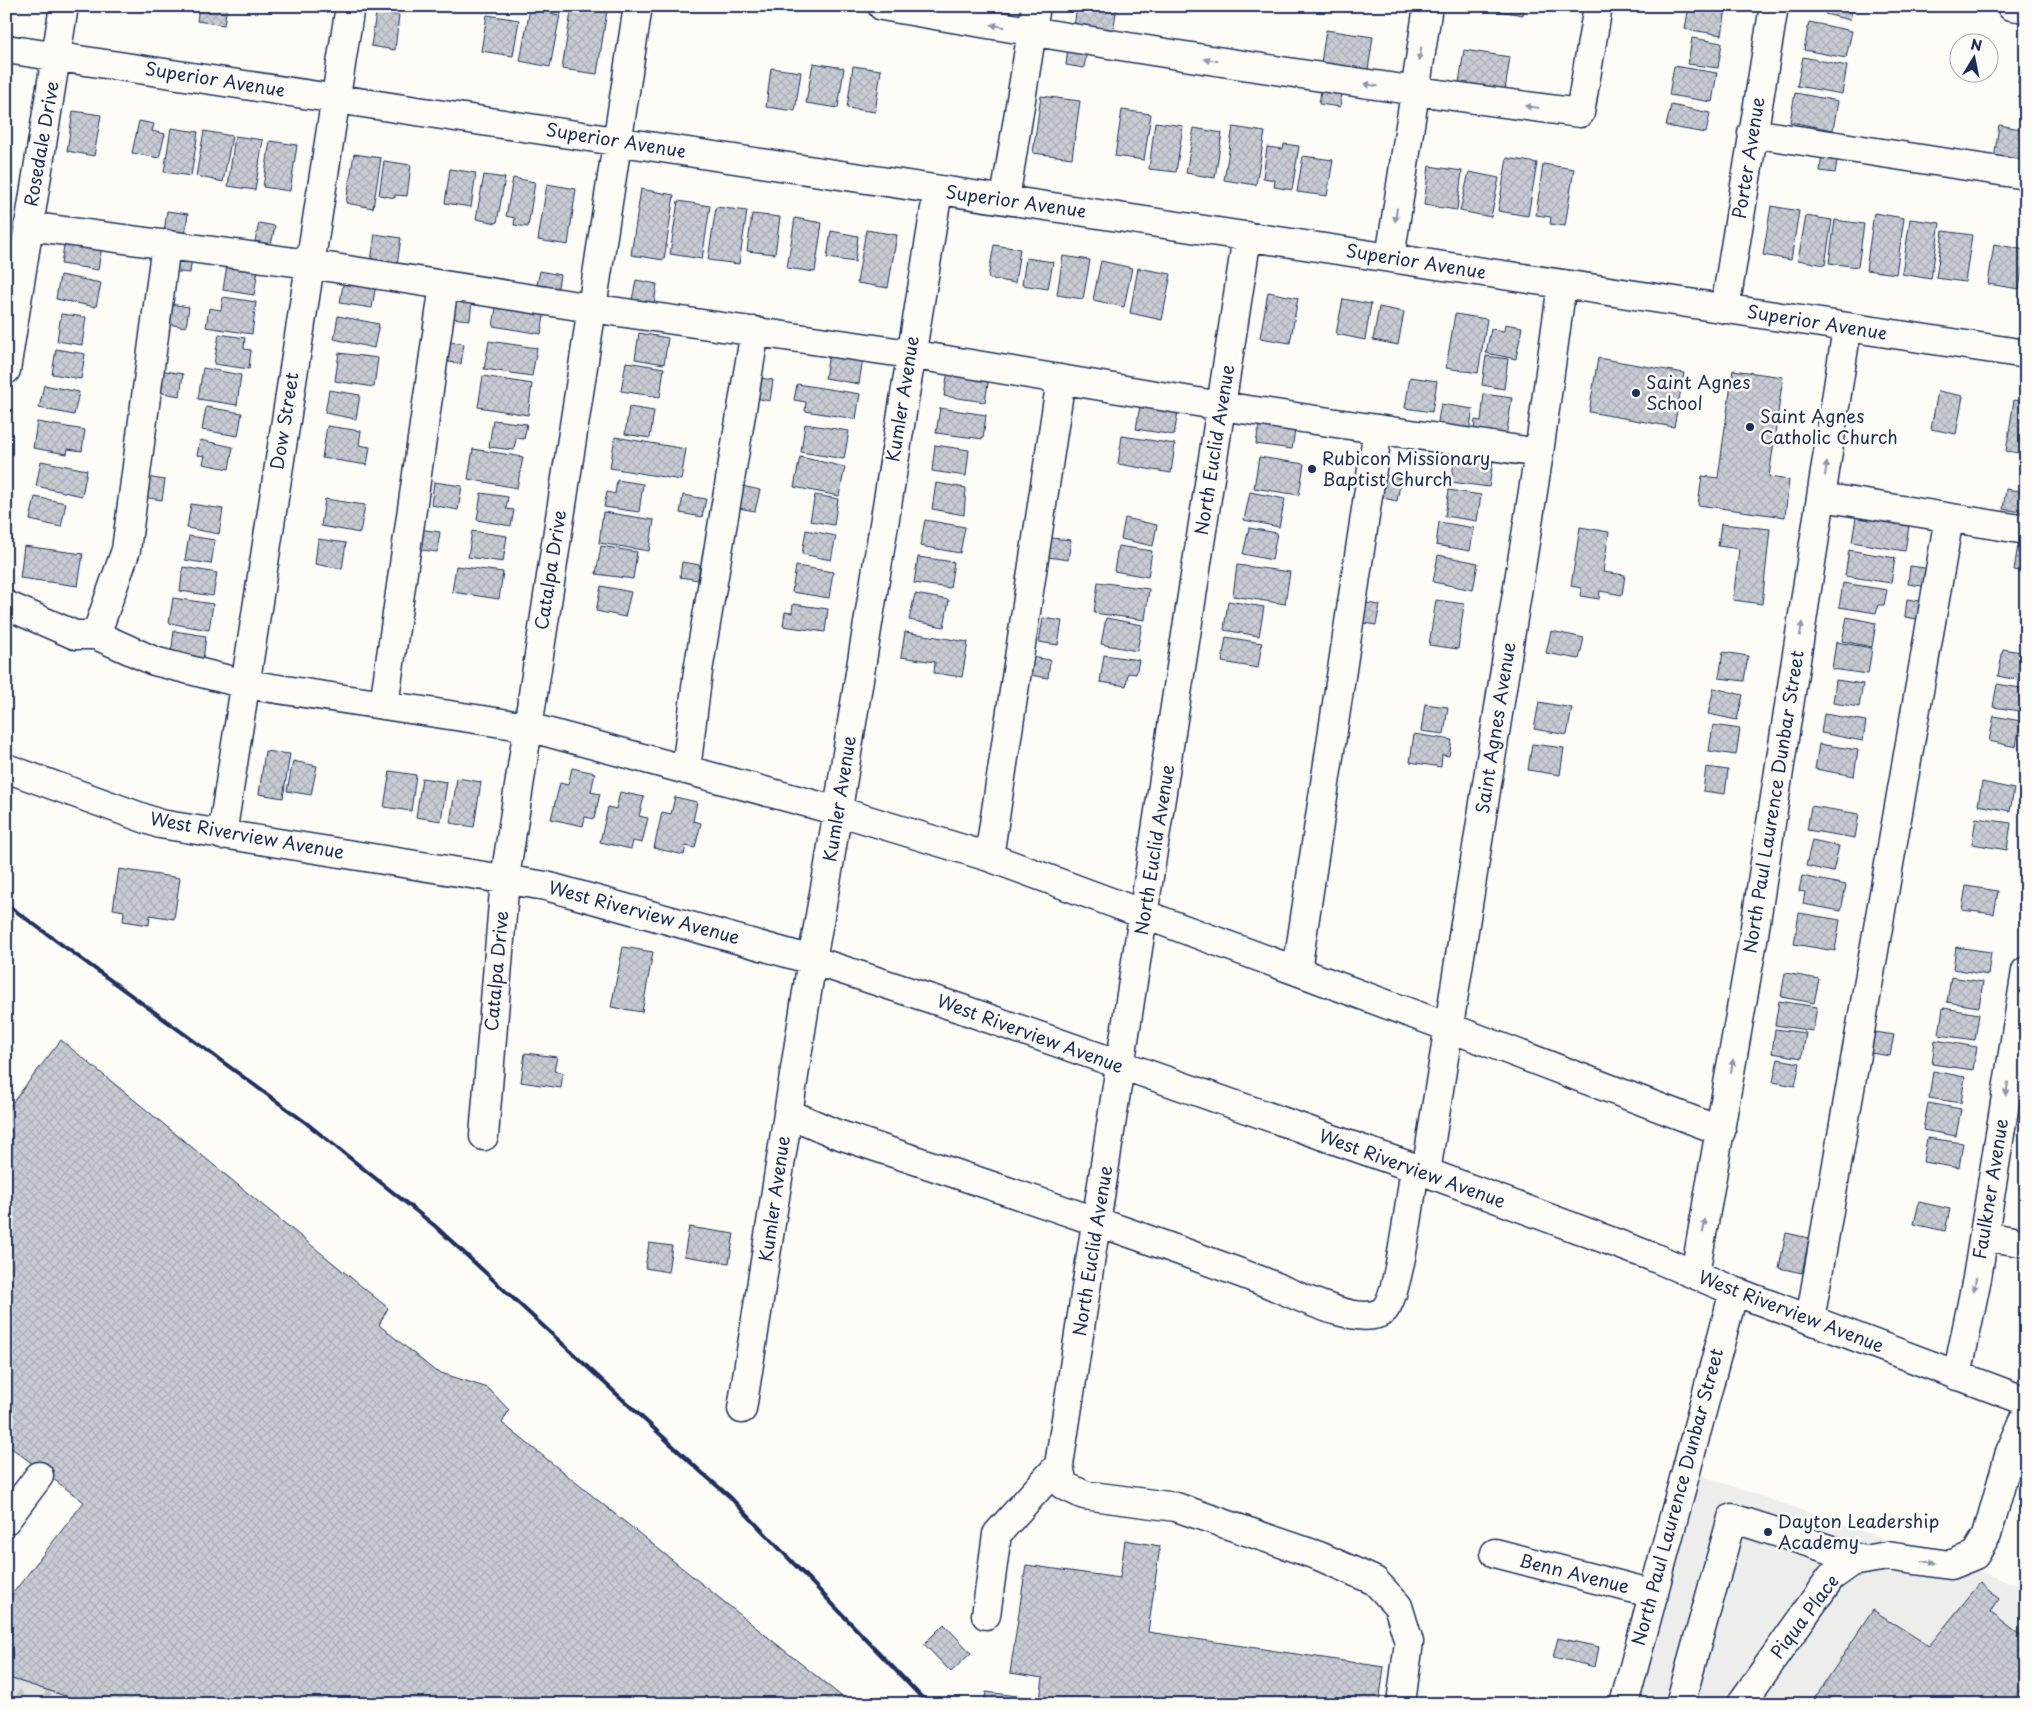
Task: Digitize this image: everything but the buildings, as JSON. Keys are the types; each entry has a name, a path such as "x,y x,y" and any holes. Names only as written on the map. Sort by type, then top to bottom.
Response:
{"street":[{"name":"Rosedale Drive","path":"6,370 64,6"},
{"name":"Dow Street","path":"222,835 350,6"},
{"name":"Catalpa Drive","path":"484,1136 505,878 638,6"},
{"path":"882,6 1034,19 1414,92 1580,113 1598,6"},
{"path":"1390,258 1428,6"},
{"name":"Porter Avenue","path":"1725,309 1774,6"},
{"path":"2011,6 2026,8"},
{"path":"1006,199 1034,19"},
{"name":"Superior Avenue","path":"6,49 2026,354"},
{"path":"1752,133 2026,175"},
{"name":"Kumler Avenue","path":"742,1408 812,960 838,811 910,354 938,190"},
{"path":"28,226 309,264 591,308 910,354 1221,406 1539,453"},
{"name":"North Euclid Avenue","path":"1059,1465 1248,236"},
{"path":"96,635 126,550 166,244"},
{"name":"Saint Agnes Avenue","path":"788,1113 834,1132 1263,1281 1341,1313 1371,1316 1384,1310 1391,1300 1421,1170 1448,1027 1539,453 1562,284"},
{"path":"384,705 444,285"},
{"name":"North Paul Laurence Dunbar Street","path":"1695,1274 1721,1132 1822,497 1846,328"},
{"path":"686,770 698,671 755,331"},
{"path":"989,857 1061,379"},
{"path":"1297,971 1378,429"},
{"path":"1822,497 2026,530"},
{"path":"1810,1320 1949,518"},
{"path":"6,604 74,635 96,635 154,661 245,684 528,727 838,811 989,857 1448,1027 1721,1132"},
{"name":"West Riverview Avenue","path":"6,768 160,824 546,886 812,960 959,1008 1119,1066 1421,1170 2026,1401"},
{"name":"Faulkner Avenue","path":"1957,1376 1984,1236 2026,971"},
{"path":"1984,1236 2026,1243"},
{"name":"North Paul Laurence Dunbar Street","path":"1624,1704 1734,1291"},
{"name":"Piqua Place","path":"1741,1704 1831,1577 1852,1562 1886,1556 1950,1564 1975,1554 1988,1535 2010,1452 2026,1416"},
{"path":"986,1615 997,1534 1059,1465"},
{"path":"1059,1465 1063,1485 1084,1495 1176,1507 1319,1556 1375,1581 1398,1606 1409,1642 1401,1703"},
{"path":"9,1511 39,1476"},
{"path":"1680,1704 1732,1518 1864,1560"},
{"name":"Benn Avenue","path":"1495,1553 1654,1594"}],"shaded area":[{"name":"Dayton Leadership Academy","path":"1688,1463 1706,1477 2026,1588 2026,1704 1624,1704"}],"green space":[{"path":"6,1677 91,1704 6,1704"}],"railway":[{"path":"6,904 305,1122 435,1226 729,1496 928,1704"}],"place":[{"name":"Saint Agnes School","path":"1636,393"},
{"name":"Saint Agnes Catholic Church","path":"1750,427"},
{"name":"Rubicon Missionary Baptist Church","path":"1312,469"},
{"name":"Dayton Leadership Academy","path":"1768,1532"}]}
